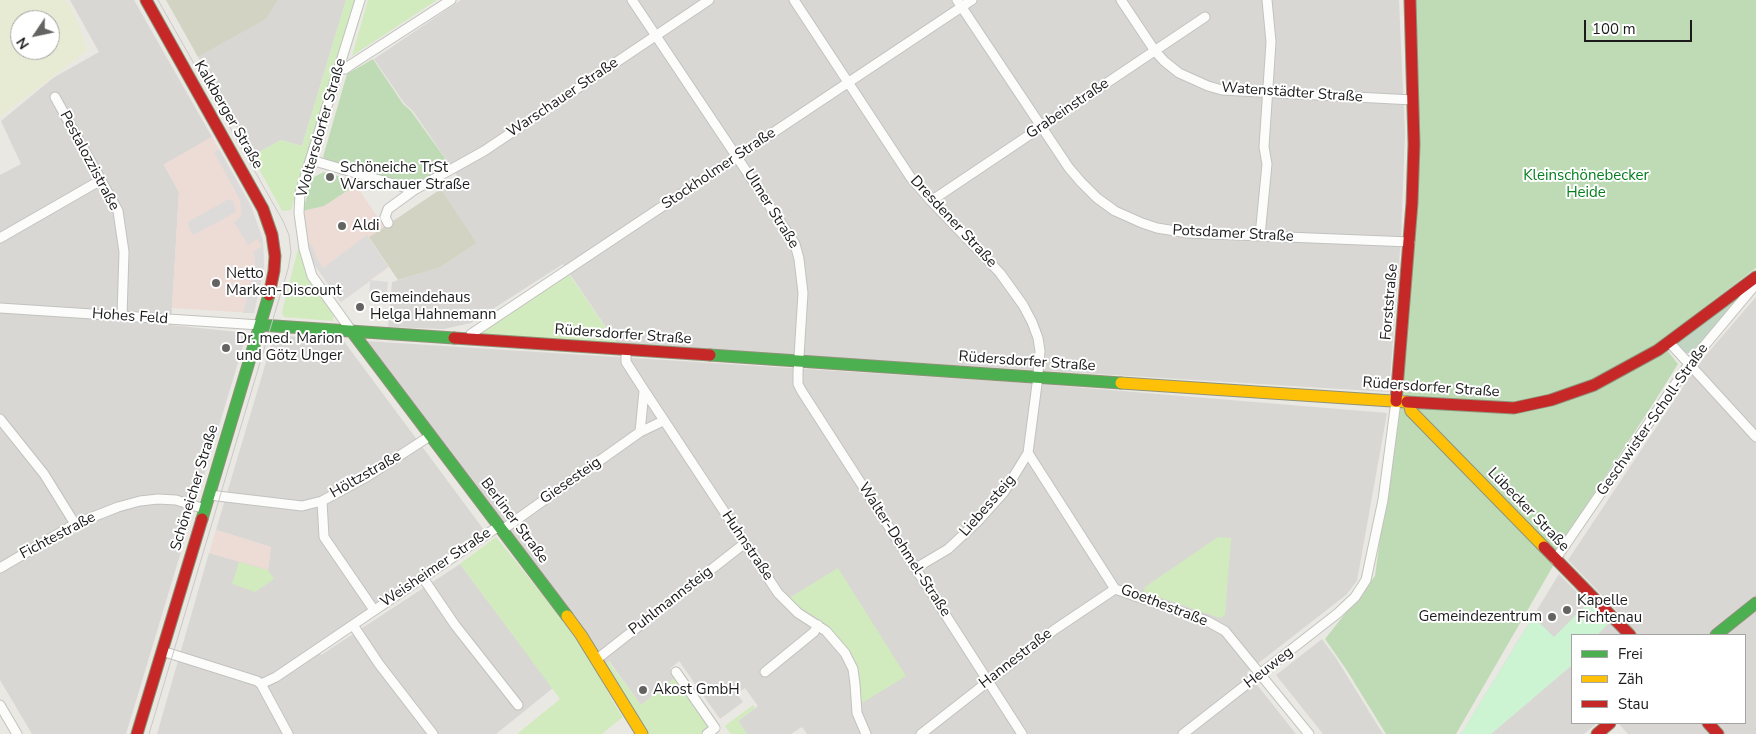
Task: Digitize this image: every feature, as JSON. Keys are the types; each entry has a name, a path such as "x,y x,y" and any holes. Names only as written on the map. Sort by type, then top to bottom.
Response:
{"street":[{"name":"Kalkberger Straße","path":"146,0 254,192 270,226 274,248"},
{"name":"Woltersdorfer Straße","path":"353,333 312,276 304,249 299,212 300,193 360,0"},
{"path":"340,67 345,69 451,0"},
{"name":"Ulmer Straße","path":"632,0 795,244 800,258 803,293 798,362"},
{"name":"Warschauer Straße","path":"388,223 385,217 388,208 414,190 484,151 708,0"},
{"name":"Dresdener Straße","path":"794,0 911,178 930,201 1000,273 1023,305 1038,338 1040,351 1038,378"},
{"name":"Stockholmer Straße","path":"471,339 471,334 618,238 848,82 960,3 972,0"},
{"name":"Watenstädter Straße","path":"1121,0 1155,52 1179,73 1208,86 1222,90 1412,100"},
{"path":"1260,236 1267,164 1264,147 1271,42 1267,0"},
{"name":"Forststraße","path":"1353,599 1366,580 1375,543 1383,500 1396,401 1410,242 1414,144 1410,0"},
{"name":"Potsdamer Straße","path":"960,3 1041,128 1081,182 1097,198 1115,211 1156,228 1188,233 1410,242"},
{"name":"Grabeinstraße","path":"930,201 1205,17"},
{"name":"Pestalozzistraße","path":"55,97 118,211 124,252 122,316"},
{"path":"311,160 414,190"},
{"path":"0,238 101,180"},
{"name":"Schöneicher Straße","path":"137,734 260,326 274,271 274,248"},
{"name":"Rüdersdorfer Straße","path":"260,326 1409,403 1514,408 1534,404 1594,385 1628,368 1669,342 1756,277"},
{"name":"Geschwister-Scholl-Straße","path":"1555,560 1689,364 1756,284"},
{"name":"Hohes Feld","path":"0,308 260,326"},
{"name":"Berliner Straße","path":"353,333 597,659 642,734"},
{"path":"1669,342 1756,437"},
{"name":"Huhnstraße","path":"626,351 626,362 663,421 784,600 798,613 826,631 840,645 853,669 857,713 866,734"},
{"name":"Walter-Dehmel-Straße","path":"798,362 798,384 801,390 1022,734"},
{"path":"1028,453 1038,378"},
{"path":"640,432 644,390"},
{"name":"Lübecker Straße","path":"1409,403 1411,411 1629,634"},
{"path":"0,419 44,474 75,524"},
{"name":"Giesesteig","path":"500,528 640,432 663,421"},
{"name":"Höltzstraße","path":"209,495 302,506 322,501 368,476 430,436"},
{"name":"Liebessteig","path":"916,568 948,549 978,522 1004,492 1028,453"},
{"name":"Goethestraße","path":"1028,453 1115,589 1207,621 1225,631 1309,734"},
{"name":"Fichtestraße","path":"0,568 75,524 118,507 140,501 158,499 176,500 205,509"},
{"name":"Weisheimer Straße","path":"322,501 324,537 374,610"},
{"name":"Weisheimer Straße","path":"261,684 276,677 374,610 500,528"},
{"name":"Puhlmannsteig","path":"597,659 745,543"},
{"path":"423,578 455,625 518,705"},
{"name":"Hannestraße","path":"921,734 1054,630 1115,589"},
{"name":"Heuweg","path":"1183,734 1338,613 1353,599"},
{"path":"1717,634 1756,603"},
{"path":"353,625 379,664 434,734"},
{"path":"765,672 814,632 818,625"},
{"path":"162,651 261,684 288,734"},
{"path":"676,672 716,728 707,734"},
{"path":"0,704 17,734"},
{"path":"1597,734 1609,724"},
{"path":"1709,724 1718,734"}],"shaded area":[{"path":"0,0 65,0 71,6 88,50 0,117"},
{"path":"70,0 134,0 212,137 164,165 179,192 171,325 247,333 126,734 32,734 0,680 0,175 21,164 1,121 53,78 99,52"},
{"path":"166,0 278,0 266,19 198,57"},
{"path":"278,0 346,0 302,146 281,140 252,156 198,57 265,19"},
{"path":"461,0 1399,0 1405,134 1401,238 1389,392 807,356 616,342 563,264 471,323 444,329 388,327 392,282 441,267 477,243 441,189 458,177 413,111 404,103 374,59"},
{"path":"212,137 251,206 263,240 264,267 254,313 172,308 179,192 164,164"},
{"path":"219,149 251,206 263,240 264,267 254,313 243,313 255,269 253,252 262,246 257,239 248,245 234,222 242,216 240,200 214,152"},
{"path":"356,185 384,227 369,237 389,267 341,302 313,263 305,237 303,211 324,206"},
{"path":"441,189 477,243 441,267 398,280 369,237"},
{"path":"229,199 233,201 236,212 193,235 188,222"},
{"name":"Aldi","path":"367,235 388,267 370,280 388,282 386,299 369,298 370,281 341,302 313,263 308,243 312,245 317,259 323,268"},
{"path":"1756,297 1756,734 1628,734 1619,724 1746,724 1746,634 1598,634 1618,612 1568,560 1699,363"},
{"path":"1735,298 1737,301 1691,353 1685,353 1677,342"},
{"path":"274,335 343,340 484,530 314,646 321,655 460,564 553,688 496,734 157,734 209,553 268,569 271,547 216,530"},
{"path":"366,341 1026,383 1387,413 1357,581 1346,595 1247,672 1296,734 807,734 802,727 791,734 747,734 738,721 758,706 745,688 737,694 743,702 720,719 679,661 670,669 676,677 641,705 609,661 604,666"},
{"path":"216,530 271,547 268,570 209,553"},
{"path":"1559,574 1608,624 1598,634 1571,634 1571,666 1491,734 1461,734"},
{"path":"1322,639 1336,658 1383,734 1323,734 1276,675"},
{"path":"1571,666 1571,724 1596,724 1584,734 1491,734"}],"green space":[{"path":"346,0 355,0 291,210 282,211 252,156 281,140 302,146"},
{"path":"368,0 437,0 352,56"},
{"name":"Kleinschönebecker Heide","path":"1413,0 1756,0 1756,268 1660,341 1678,364 1556,551 1553,566 1456,734 1386,734 1325,639 1375,576 1406,341"},
{"path":"373,59 403,104 411,111 449,164 420,184 411,185 327,160 323,157 347,74"},
{"path":"324,172 358,182 324,206 303,211 312,178"},
{"path":"299,245 334,311 333,321 284,317 282,312"},
{"path":"569,274 617,344 486,336 482,333"},
{"path":"496,537 558,614 586,653 623,717 602,734 517,734 560,699 460,564"},
{"path":"1218,537 1231,538 1225,615 1220,618 1144,592 1145,587"},
{"path":"239,562 268,570 274,579 255,592 232,584"},
{"path":"838,568 906,676 862,703 856,664 848,649 824,623 789,598"},
{"path":"1588,603 1608,624 1598,634 1571,634 1571,666 1491,734 1461,734 1533,617 1554,637"},
{"path":"608,661 641,705 676,677 707,722 707,727 701,734 647,734 604,666"},
{"path":"753,705 755,708 738,721 747,734 731,734 725,726"}],"tram line":[{"path":"149,734 288,269 291,253 289,235 283,221 158,0"}],"traffic: fast":[{"path":"202,519 269,295"},
{"path":"260,325 454,338"},
{"path":"353,333 567,616"},
{"path":"710,355 1121,383"},
{"path":"1717,634 1756,603"}],"traffic: slow":[{"path":"1121,383 1407,402"},
{"path":"1409,403 1411,411 1544,547"},
{"path":"567,616 581,635 642,734"}],"traffic: jam":[{"path":"146,0 263,209 272,235 275,256 269,295"},
{"path":"1396,401 1412,203 1414,144 1410,0"},
{"path":"1407,402 1514,408 1551,400 1594,385 1658,350 1756,277"},
{"path":"454,338 710,355"},
{"path":"137,734 202,519"},
{"path":"1544,547 1629,634"},
{"path":"1597,734 1609,724"},
{"path":"1709,724 1718,734"}],"place":[{"name":"Schöneiche TrSt Warschauer Straße","path":"330,177"},
{"name":"Aldi","path":"342,226"},
{"name":"Netto Marken-Discount","path":"216,283"},
{"name":"Gemeindehaus Helga Hahnemann","path":"360,307"},
{"name":"Dr. med. Marion und Götz Unger","path":"226,348"},
{"name":"Kapelle Fichtenau","path":"1567,610"},
{"name":"Gemeindezentrum","path":"1552,617"},
{"name":"Akost GmbH","path":"643,690"}]}
